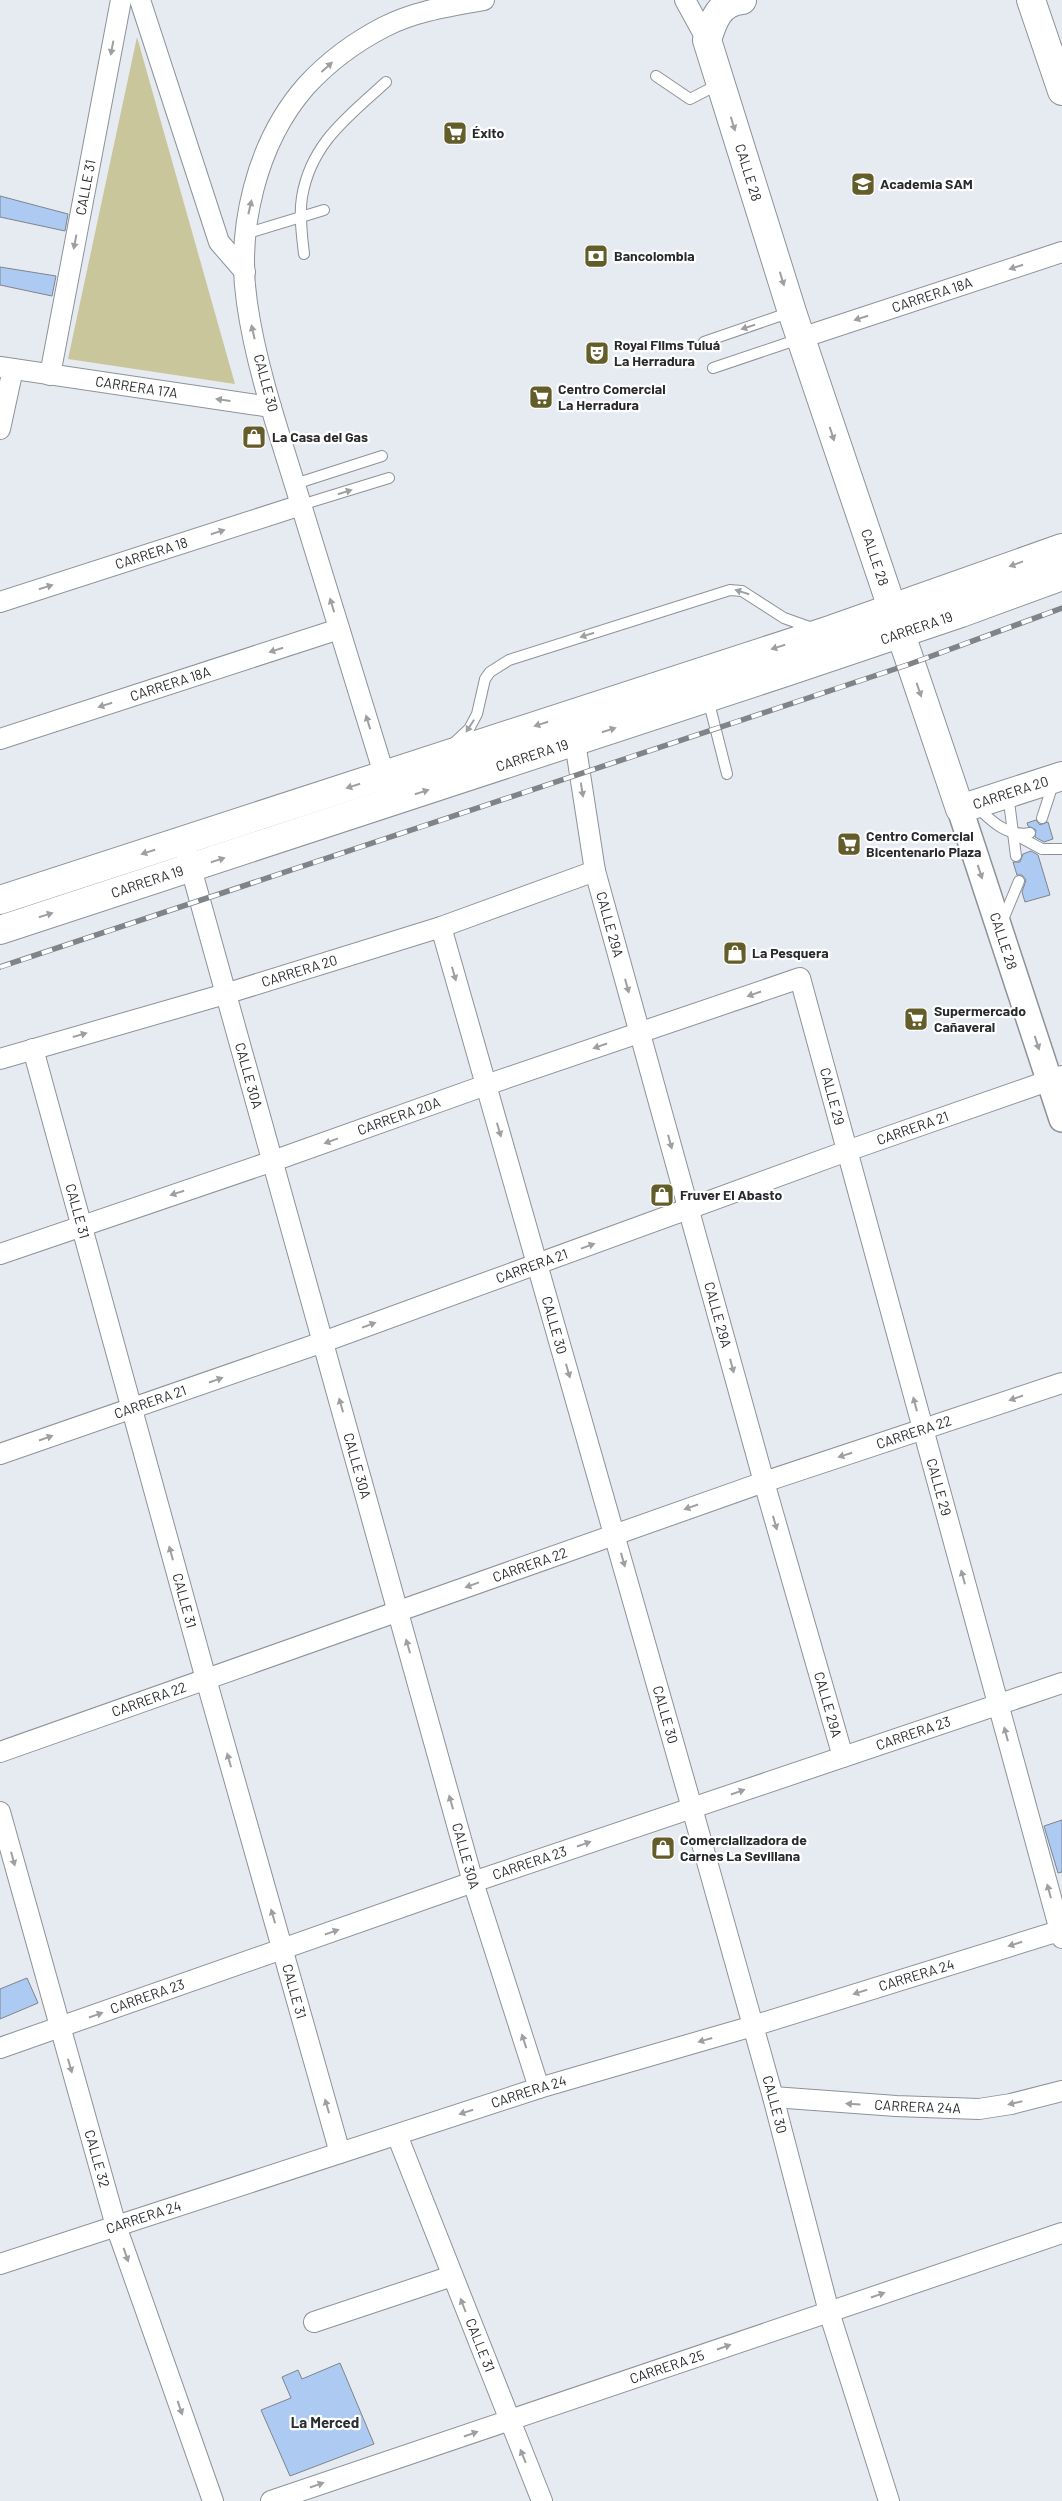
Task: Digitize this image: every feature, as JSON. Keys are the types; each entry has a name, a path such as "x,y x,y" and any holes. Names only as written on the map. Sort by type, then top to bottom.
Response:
{"main road":[{"path":"707,40 717,13 737,0"},
{"path":"1031,0 1062,91"},
{"name":"CALLE 28","path":"707,40 800,338 895,621 967,807"},
{"name":"CARRERA 19","path":"0,930 708,698 895,621 1062,548"},
{"name":"CARRERA 19","path":"1,894 182,841 833,629 960,613 1062,576"},
{"name":"CARRERA 20","path":"967,807 1059,777"}],"street":[{"name":"CALLE 31","path":"50,375 121,0"},
{"path":"140,0 218,242 245,272"},
{"name":"CALLE 30","path":"393,802 271,407 249,316 245,272 245,234 256,182 268,148 285,116 305,87 353,45 386,27 417,14 484,0"},
{"path":"685,0 707,40"},
{"name":"CARRERA 18A","path":"800,338 1062,252"},
{"name":"CARRERA 17A","path":"7,368 271,407"},
{"path":"0,430 7,368"},
{"name":"CARRERA 18","path":"0,602 301,505"},
{"name":"CARRERA 18A","path":"0,739 340,629"},
{"name":"CALLE 29A","path":"575,742 596,871 688,1210 843,1757"},
{"name":"CALLE 28","path":"967,807 999,929 1055,1078 1062,1119"},
{"name":"CALLE 30A","path":"182,841 473,1882 539,2088"},
{"name":"CARRERA 20","path":"0,1059 225,994 441,927 596,871"},
{"name":"CALLE 30","path":"441,927 615,1534 773,2097 829,2312 889,2501"},
{"name":"CARRERA 20A","path":"0,1254 273,1162 486,1085 800,978"},
{"name":"CALLE 29","path":"800,978 922,1431 1061,1933"},
{"name":"CALLE 31","path":"34,1049 206,1679 340,2153"},
{"name":"CARRERA 21","path":"0,1454 323,1342 847,1151 1055,1078"},
{"name":"CARRERA 22","path":"0,1752 764,1482 1062,1383"},
{"name":"CARRERA 23","path":"0,2048 473,1882 1062,1683"},
{"name":"CALLE 32","path":"0,1812 116,2226 213,2501"},
{"name":"CARRERA 24","path":"0,2264 539,2088 1061,1933"},
{"name":"CARRERA 24A","path":"773,2097 887,2106 979,2109 1012,2104 1062,2091"},
{"name":"CALLE 31","path":"397,2135 542,2501"},
{"name":"CARRERA 25","path":"271,2501 1062,2232"},
{"path":"314,2322 452,2276"}],"lane":[{"path":"656,76 690,100 720,84"},
{"path":"304,254 301,217 302,198 309,169 327,138 386,82"},
{"path":"245,234 324,210"},
{"path":"704,342 792,312"},
{"path":"713,368 800,338"},
{"path":"295,484 382,456"},
{"path":"301,505 389,478"},
{"path":"422,763 458,740 469,729 477,714 485,680 490,672 509,660 730,590 742,591 784,618 796,623 811,628 833,629"},
{"path":"708,698 727,774"},
{"path":"1042,818 1059,777"},
{"path":"1008,793 1016,856"},
{"path":"967,807 1042,849 1062,849"},
{"path":"1013,834 1030,833"},
{"path":"999,929 1019,881"}],"shaded area":[{"path":"137,37 235,384 68,359"}],"building":[{"path":"0,196 68,214 65,231 0,217"},
{"path":"0,267 56,276 52,296 0,285"},
{"path":"1036,820 1040,825 1048,822 1053,839 1044,842 1035,837 1036,830 1028,826 1027,823"},
{"path":"1031,851 1038,855 1050,895 1025,902 1022,892 1026,880 1022,875 1017,875 1013,862 1020,862 1023,854"},
{"path":"1062,1820 1062,1872 1058,1873 1044,1826"},
{"path":"27,1978 38,2003 0,2019 0,1989"},
{"path":"340,2363 374,2444 290,2476 261,2410 291,2398 282,2377 298,2370 302,2379"}],"railway":[{"path":"0,967 910,664 1062,608"}],"place":[{"name":"Éxito","path":"455,133"},
{"name":"Academia SAM","path":"863,184"},
{"name":"Bancolombia","path":"596,256"},
{"name":"Royal Films Tuluá La Herradura","path":"597,353"},
{"name":"Centro Comercial La Herradura","path":"541,397"},
{"name":"La Casa del Gas","path":"254,437"},
{"name":"Centro Comercial Bicentenario Plaza","path":"849,844"},
{"name":"La Pesquera","path":"735,953"},
{"name":"Supermercado Cañaveral","path":"916,1019"},
{"name":"Fruver El Abasto","path":"662,1195"},
{"name":"Comercializadora de Carnes La Sevillana","path":"663,1848"}],"district":[{"name":"La Merced","path":"325,2423"}]}
